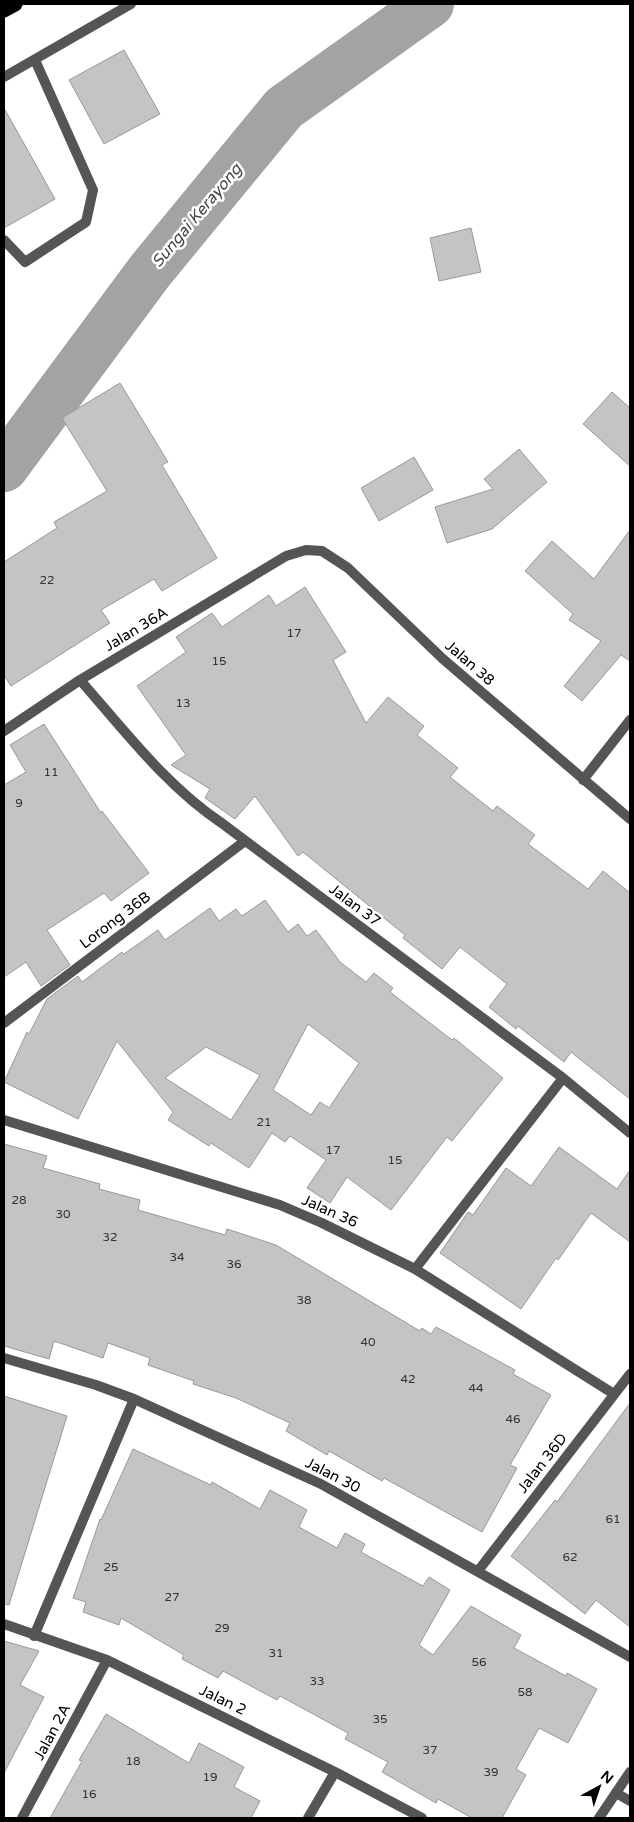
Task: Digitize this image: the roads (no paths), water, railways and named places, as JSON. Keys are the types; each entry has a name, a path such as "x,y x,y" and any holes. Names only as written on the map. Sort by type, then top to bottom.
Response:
{"highway":[{"path":"4,10 15,4"}],"street":[{"path":"4,78 131,4"},
{"path":"4,240 25,262 86,222 93,190 35,60"},
{"name":"Jalan 38","path":"286,556 306,550 322,550 348,568 443,659 630,819"},
{"name":"Jalan 36A","path":"4,730 80,680 286,556"},
{"name":"Jalan 37","path":"80,680 165,776 201,810 563,1078 630,1133"},
{"path":"583,780 630,720"},
{"name":"Lorong 36B","path":"4,1024 245,841"},
{"path":"415,1269 563,1078"},
{"name":"Jalan 36","path":"4,1120 280,1205 322,1223 415,1269 614,1394"},
{"name":"Jalan 30","path":"4,1358 96,1385 134,1399 321,1484 630,1657"},
{"name":"Jalan 36D","path":"478,1571 630,1374"},
{"path":"34,1636 134,1399"},
{"name":"Jalan 2","path":"4,1624 107,1660 335,1772 422,1818"},
{"name":"Jalan 2A","path":"22,1818 107,1660"},
{"path":"308,1818 335,1772"},
{"path":"599,1818 630,1772"},
{"path":"616,1793 630,1801"}],"waterway":[{"name":"Sungai Kerayong","path":"4,468 150,271 284,108 430,4"}]}
